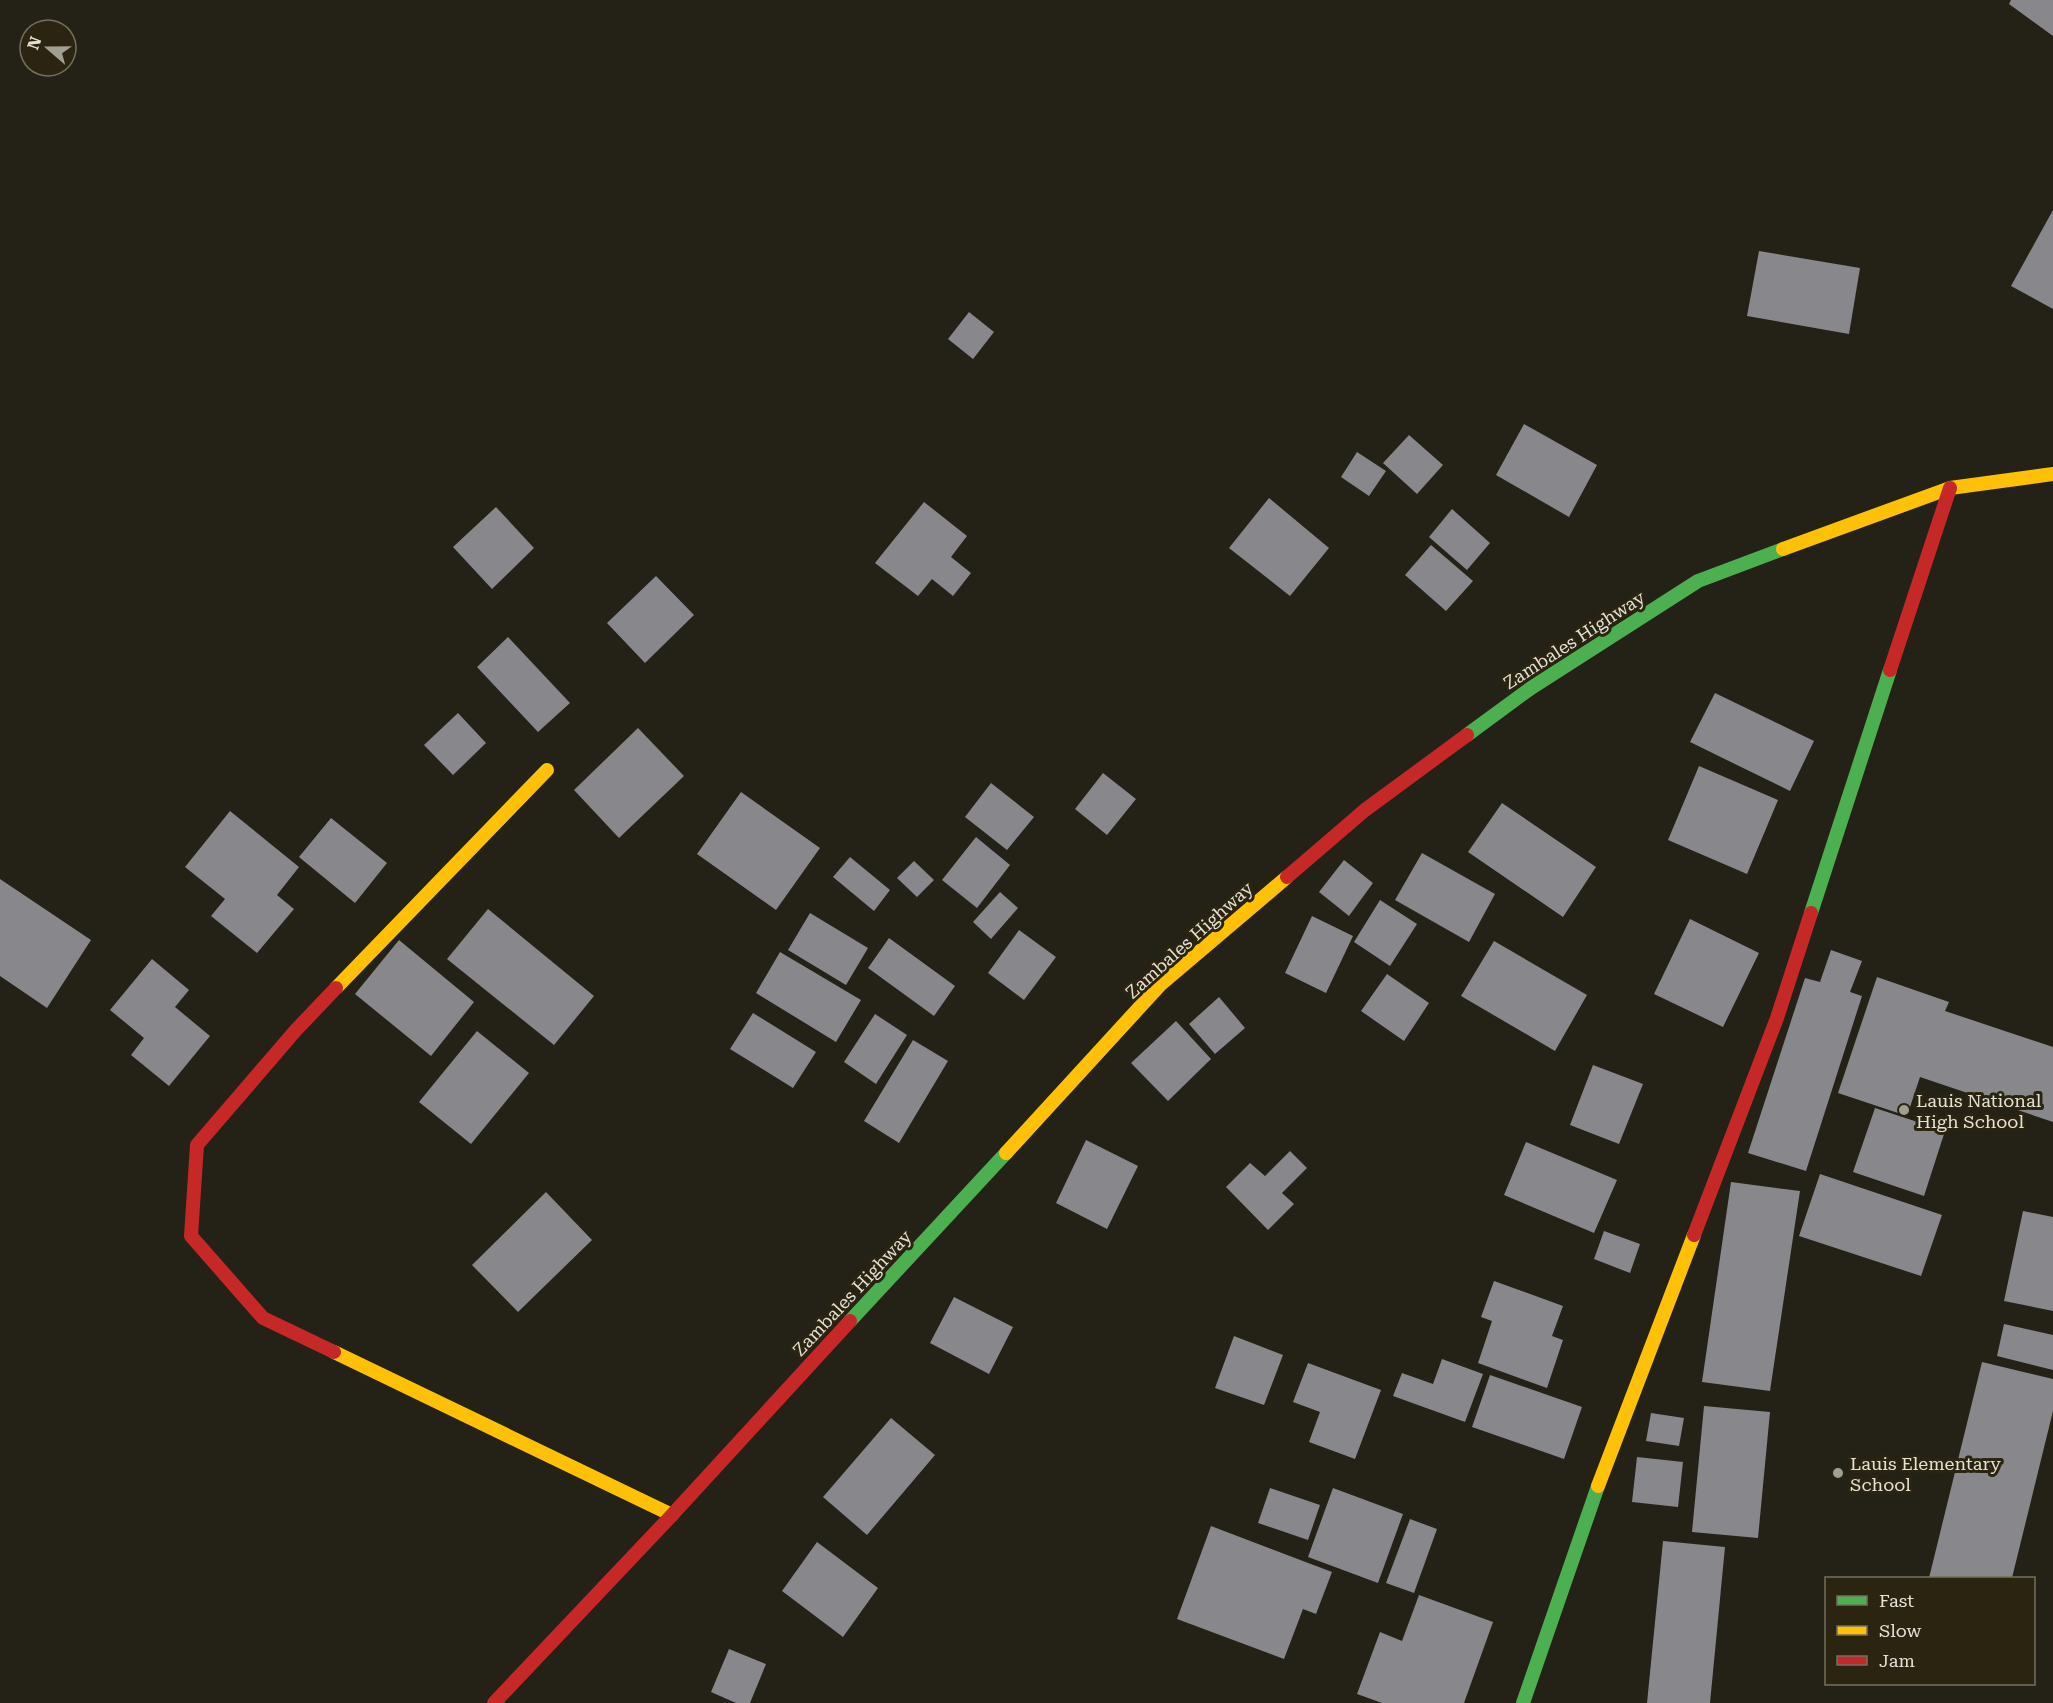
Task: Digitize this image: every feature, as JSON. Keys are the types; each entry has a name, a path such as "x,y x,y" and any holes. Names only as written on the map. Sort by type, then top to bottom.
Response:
{"street":[{"name":"Zambales Highway","path":"494,1703 672,1515 1161,985 1365,810 1531,688 1698,581 1950,488 2053,474"},
{"path":"1523,1703 1582,1528 1777,1018 1950,488"},
{"path":"547,770 296,1030 197,1145 191,1236 263,1318 672,1515"}],"building":[{"path":"2011,0 2053,0 2053,36 2009,4"},
{"path":"2053,210 2053,309 2011,286"},
{"path":"1759,251 1860,268 1849,334 1747,316"},
{"path":"969,312 994,332 973,359 948,339"},
{"path":"1524,424 1597,465 1569,517 1496,475"},
{"path":"1409,435 1443,465 1417,494 1383,463"},
{"path":"1357,452 1386,471 1369,496 1341,477"},
{"path":"1269,498 1329,548 1290,596 1229,548"},
{"path":"924,502 967,536 951,557 971,573 953,596 932,579 918,596 875,563"},
{"path":"496,507 534,548 492,589 453,547"},
{"path":"1452,509 1490,543 1467,570 1429,537"},
{"path":"1431,545 1473,581 1446,611 1405,575"},
{"path":"656,576 694,615 645,663 607,623"},
{"path":"508,637 570,703 538,732 477,667"},
{"path":"1715,693 1814,741 1790,791 1690,742"},
{"path":"458,713 486,743 453,775 424,745"},
{"path":"638,728 684,776 619,838 574,790"},
{"path":"1699,766 1778,800 1747,874 1668,840"},
{"path":"1103,773 1136,799 1107,835 1075,809"},
{"path":"991,783 1034,817 1007,850 965,817"},
{"path":"741,792 820,848 776,910 697,854"},
{"path":"1502,803 1596,867 1563,917 1468,852"},
{"path":"230,811 299,867 277,895 294,909 257,953 211,916 225,899 185,867"},
{"path":"331,818 387,863 355,903 299,857"},
{"path":"976,837 1010,865 977,908 942,880"},
{"path":"1422,853 1495,894 1469,942 1395,900"},
{"path":"850,857 890,890 874,911 833,877"},
{"path":"1344,860 1373,883 1349,916 1319,892"},
{"path":"914,861 934,880 917,897 897,878"},
{"path":"0,879 91,940 47,1008 0,976"},
{"path":"1000,892 1018,908 991,939 973,922"},
{"path":"1380,900 1417,924 1390,966 1354,942"},
{"path":"488,909 594,996 554,1045 447,959"},
{"path":"810,913 868,948 846,985 788,950"},
{"path":"1312,916 1353,936 1326,993 1285,973"},
{"path":"1690,919 1759,953 1723,1027 1654,994"},
{"path":"1019,930 1056,957 1024,1000 988,973"},
{"path":"889,938 955,986 934,1016 868,968"},
{"path":"399,940 474,1002 431,1056 355,994"},
{"path":"1494,941 1587,995 1555,1051 1461,996"},
{"path":"1831,950 1862,961 1850,992 1862,996 1806,1171 1748,1153 1805,978 1820,982"},
{"path":"780,952 861,1000 836,1042 756,993"},
{"path":"152,959 189,990 175,1007 210,1036 169,1086 131,1055 144,1038 110,1010"},
{"path":"1387,974 1429,1003 1404,1041 1361,1011"},
{"path":"1877,977 1949,1002 1945,1011 2053,1047 2053,1122 1920,1077 1907,1116 1838,1093"},
{"path":"1219,997 1245,1028 1215,1054 1189,1024"},
{"path":"753,1013 816,1052 793,1088 730,1049"},
{"path":"875,1014 907,1035 876,1084 844,1062"},
{"path":"1176,1021 1211,1059 1168,1101 1131,1063"},
{"path":"477,1031 529,1073 471,1144 419,1102"},
{"path":"913,1040 948,1061 899,1143 864,1121"},
{"path":"1593,1065 1643,1084 1619,1144 1570,1125"},
{"path":"1875,1108 1945,1131 1924,1196 1853,1172"},
{"path":"1086,1140 1138,1166 1107,1229 1056,1203"},
{"path":"1526,1142 1617,1180 1594,1233 1504,1195"},
{"path":"1290,1151 1307,1168 1282,1193 1294,1204 1268,1230 1226,1187 1250,1163 1265,1176"},
{"path":"1820,1174 1942,1215 1921,1276 1799,1236"},
{"path":"1731,1182 1800,1191 1770,1391 1702,1382"},
{"path":"546,1192 592,1240 518,1312 472,1265"},
{"path":"2023,1211 2053,1217 2053,1311 2004,1301"},
{"path":"1604,1231 1640,1244 1630,1273 1594,1259"},
{"path":"1494,1281 1563,1306 1552,1336 1563,1340 1547,1388 1478,1363 1492,1321 1481,1317"},
{"path":"954,1297 1013,1327 989,1374 930,1343"},
{"path":"2004,1324 2053,1335 2053,1370 1997,1356"},
{"path":"1234,1336 1283,1355 1264,1405 1215,1388"},
{"path":"1442,1359 1483,1374 1465,1422 1393,1396 1402,1373 1433,1384"},
{"path":"1982,1362 2053,1379 2053,1411 2012,1577 1929,1577"},
{"path":"1308,1363 1381,1390 1355,1459 1309,1442 1320,1412 1293,1402"},
{"path":"1490,1375 1582,1407 1564,1459 1472,1427"},
{"path":"1704,1406 1770,1412 1758,1538 1692,1532"},
{"path":"1651,1413 1684,1418 1679,1446 1646,1441"},
{"path":"891,1418 935,1455 867,1535 823,1497"},
{"path":"1637,1457 1683,1462 1678,1507 1632,1502"},
{"path":"1270,1488 1320,1505 1308,1540 1258,1523"},
{"path":"1333,1488 1403,1514 1378,1583 1308,1557"},
{"path":"1410,1519 1437,1529 1414,1593 1386,1583"},
{"path":"1211,1526 1332,1572 1316,1614 1303,1609 1284,1659 1177,1619"},
{"path":"1663,1541 1725,1547 1710,1703 1647,1703"},
{"path":"817,1542 878,1588 843,1637 782,1591"},
{"path":"1419,1595 1493,1622 1464,1703 1382,1703 1357,1694 1380,1632 1402,1641"},
{"path":"729,1649 766,1664 750,1703 736,1703 711,1692"}],"traffic: fast":[{"path":"1467,735 1531,688 1698,581 1783,549"},
{"path":"1811,913 1890,670"},
{"path":"850,1321 1006,1153"},
{"path":"1523,1703 1598,1486"}],"traffic: slow":[{"path":"1783,549 1950,488 2053,474"},
{"path":"336,988 547,770"},
{"path":"1006,1153 1160,985 1287,877"},
{"path":"1598,1486 1694,1235"},
{"path":"334,1352 672,1515"}],"traffic: jam":[{"path":"1890,670 1950,488"},
{"path":"1287,877 1365,810 1467,735"},
{"path":"1694,1235 1777,1018 1811,913"},
{"path":"334,1352 263,1318 191,1236 197,1145 296,1030 336,988"},
{"path":"494,1703 672,1515 850,1321"}],"place":[{"name":"Lauis National High School","path":"1904,1110"},
{"name":"Lauis Elementary School","path":"1838,1473"}]}
